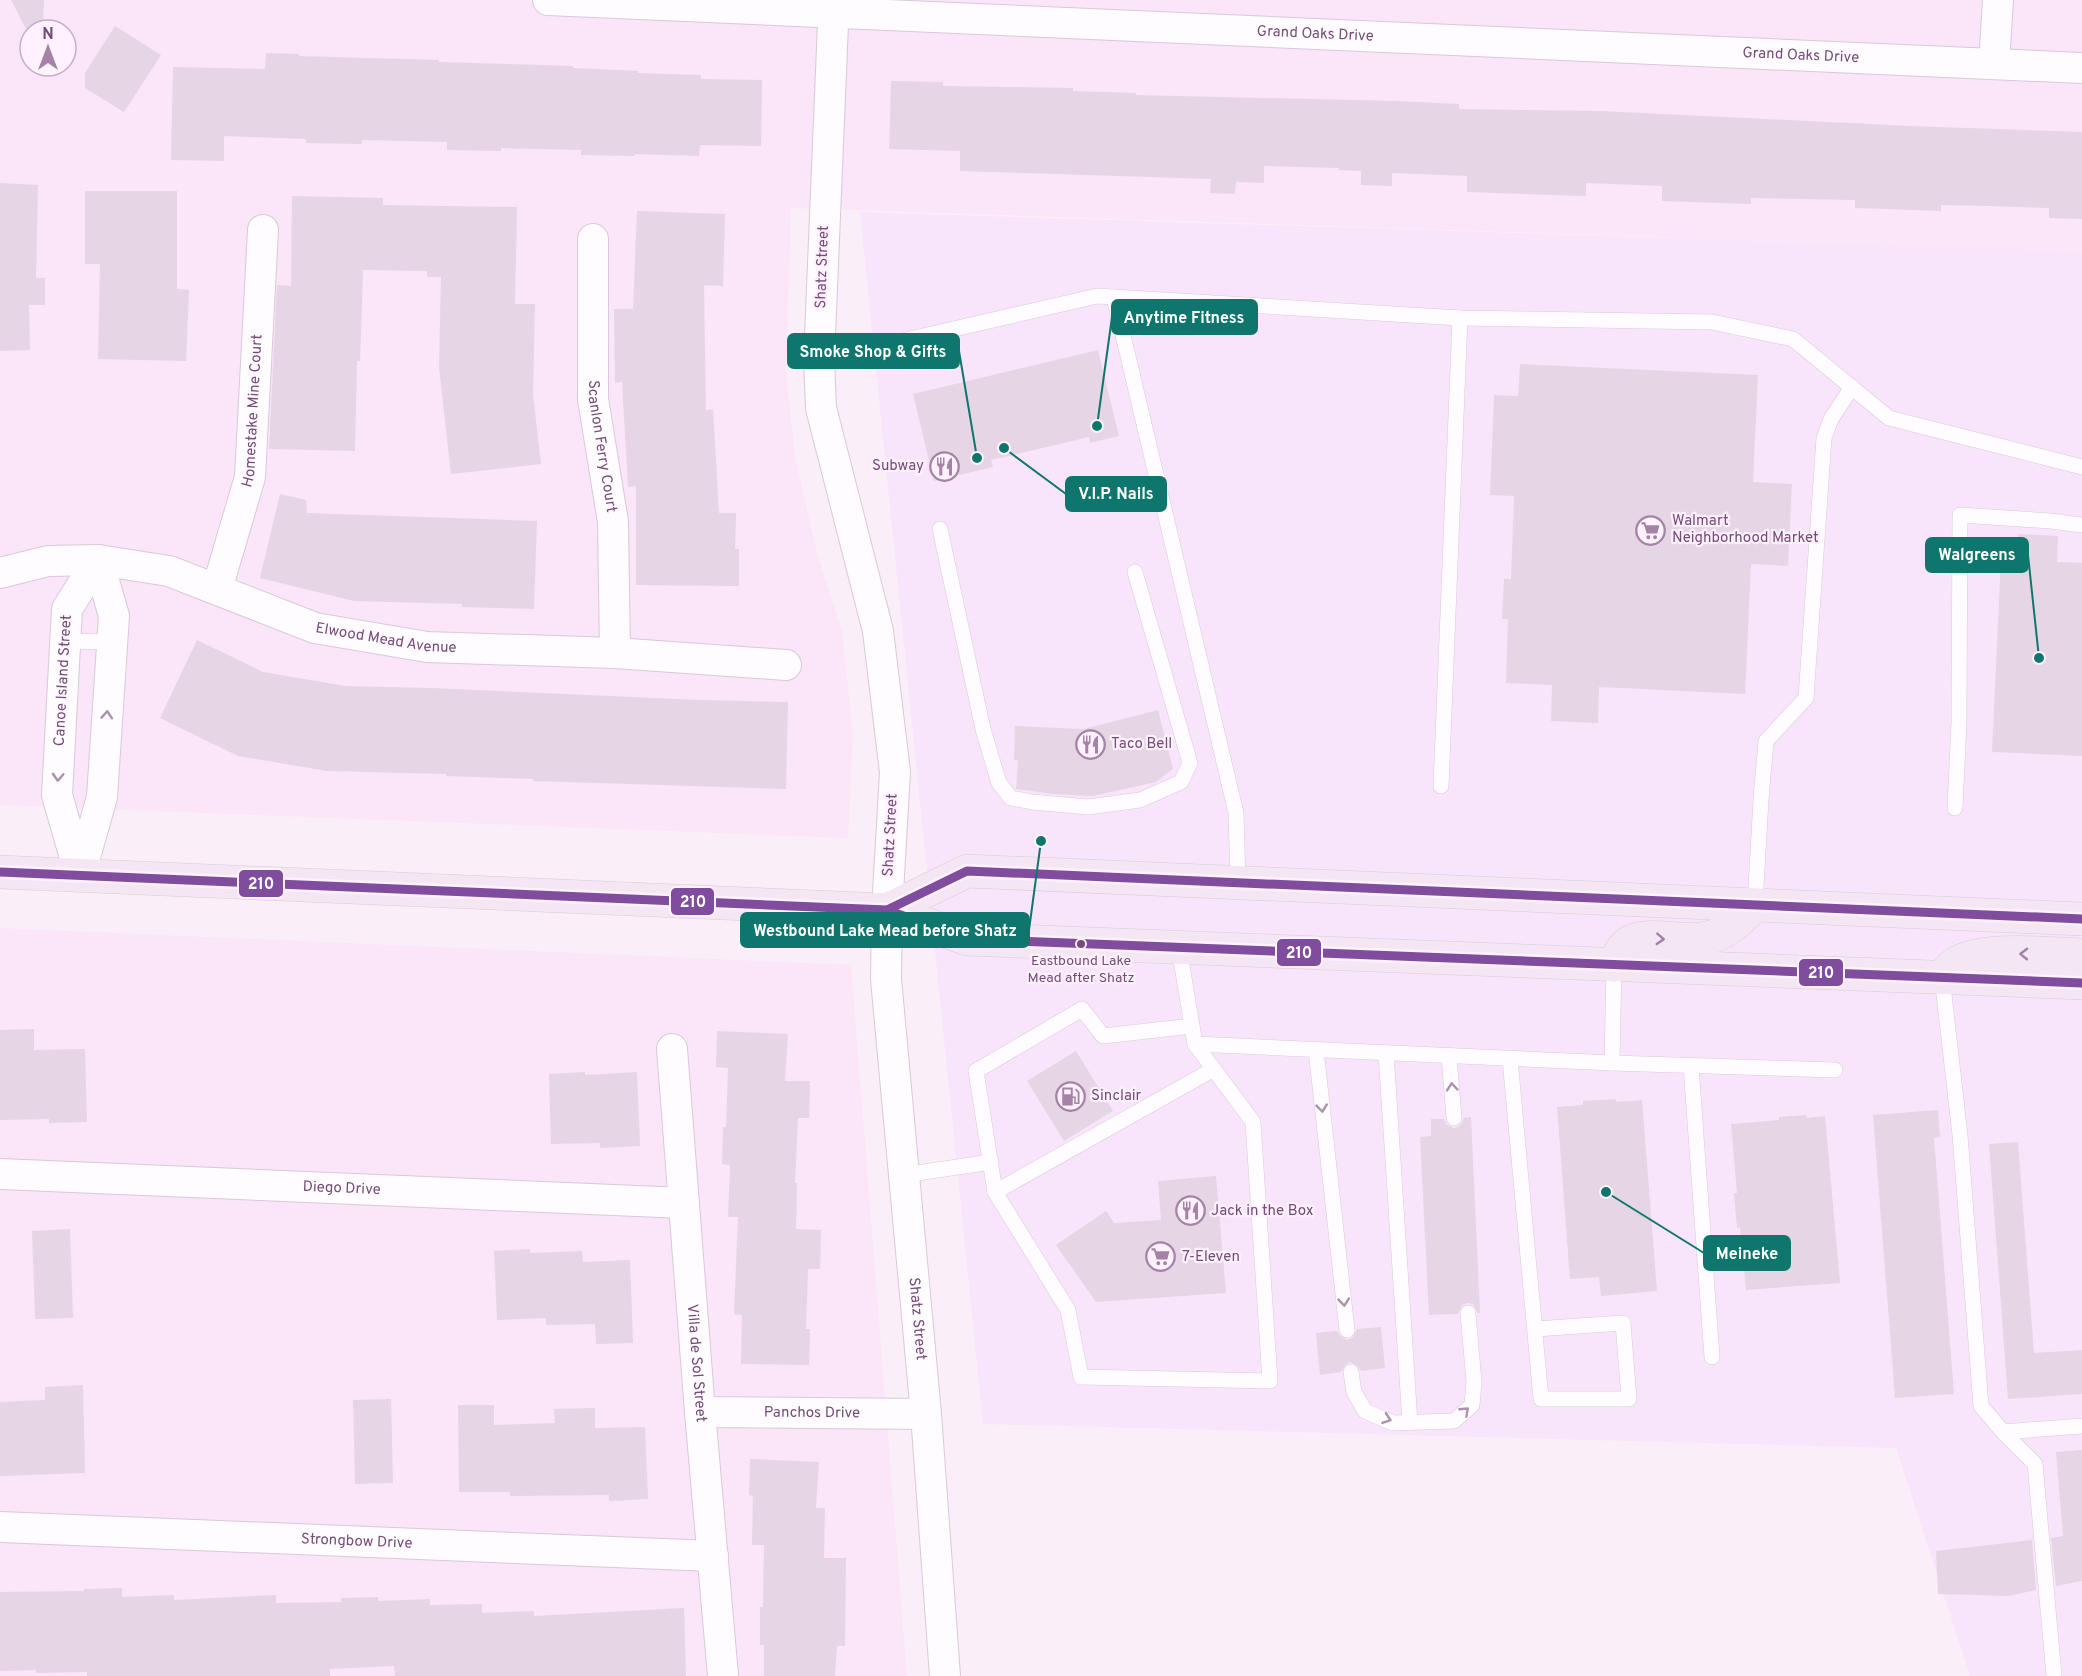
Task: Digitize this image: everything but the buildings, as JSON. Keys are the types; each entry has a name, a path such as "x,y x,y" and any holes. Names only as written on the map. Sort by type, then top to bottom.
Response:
{"main road":[{"path":"887,910 967,871 2082,919"},
{"path":"0,872 887,910 967,939 2082,983"},
{"path":"1614,964 1629,942 1641,938 1701,939 1730,930 1755,905"},
{"path":"1942,977 1956,964 1974,955 2002,953 2082,955"}],"street":[{"name":"Grand Oaks Drive","path":"548,0 834,6 2082,68"},
{"path":"1994,64 1998,0"},
{"name":"Shatz Street","path":"834,6 819,360 821,408 879,643 895,772 887,910 886,978 926,1414 945,1676"},
{"name":"Homestake Mine Court","path":"217,589 250,477 263,230"},
{"name":"Scanlon Ferry Court","path":"593,239 593,399 613,522 615,653"},
{"path":"80,875 102,797 114,616 98,560"},
{"name":"Elwood Mead Avenue","path":"0,573 48,561 98,560 169,570 315,628 416,646 615,653 786,664"},
{"name":"Canoe Island Street","path":"80,875 57,795 65,641 67,609 98,560"},
{"name":"Villa de Sol Street","path":"672,1049 723,1676"},
{"name":"Diego Drive","path":"0,1174 684,1203"},
{"name":"Panchos Drive","path":"700,1412 926,1414"},
{"name":"Strongbow Drive","path":"0,1527 713,1556"}],"lane":[{"path":"819,360 1097,296 1460,318 1712,322 1793,339 1889,418 2082,467"},
{"path":"1114,297 1236,813 1238,882"},
{"path":"1441,786 1460,318"},
{"path":"1755,905 1766,741 1806,698 1824,438 1831,419 1852,387"},
{"path":"1955,808 1959,722 1960,515 2082,525"},
{"path":"940,529 983,729 999,783 1011,798 1088,807 1140,800 1182,782 1190,763 1135,572"},
{"path":"65,641 112,642"},
{"path":"1179,948 1192,1026 1195,1044 1253,1122 1270,1381 1081,1377 1068,1310 995,1192 976,1071 1082,1010 1103,1036 1192,1026"},
{"path":"1612,1063 1614,964"},
{"path":"1942,977 1960,1135 1981,1406 2003,1432 2036,1464 2054,1676"},
{"path":"1195,1044 1510,1059 1834,1070"},
{"path":"1316,1050 1347,1330"},
{"path":"1386,1053 1410,1423"},
{"path":"1449,1056 1454,1118"},
{"path":"1510,1059 1535,1329 1542,1399 1629,1399 1623,1323 1535,1329"},
{"path":"1690,1066 1712,1357"},
{"path":"995,1192 1214,1069"},
{"path":"904,1175 991,1162"},
{"path":"1351,1372 1354,1392 1365,1411 1393,1423 1454,1421 1472,1405 1474,1382 1468,1313"},
{"path":"2003,1432 2082,1426"}],"shaded area":[{"path":"0,0 2082,0 2082,251 791,208 786,372 795,456 816,549 842,631 853,735 848,838 0,805"},
{"path":"860,212 2082,251 2082,1676 1970,1676 1896,1448 983,1424"},
{"path":"0,928 851,965 907,1676 0,1676"}],"transit line":[{"name":"210","path":"887,910 967,871 2082,919"},
{"name":"210","path":"0,872 887,910 967,939 2082,983"}],"place":[{"name":"Anytime Fitness","path":"1097,426"},
{"name":"V.I.P. Nails","path":"1004,448"},
{"name":"Smoke Shop & Gifts","path":"977,458"},
{"name":"Subway","path":"945,466"},
{"name":"Walmart Neighborhood Market","path":"1651,530"},
{"name":"Walgreens","path":"2039,658"},
{"name":"Taco Bell","path":"1090,744"},
{"name":"Westbound Lake Mead before Shatz","path":"1041,841"},
{"name":"Eastbound Lake Mead after Shatz","path":"1081,944"},
{"name":"Sinclair","path":"1070,1096"},
{"name":"Meineke","path":"1606,1192"},
{"name":"Jack in the Box","path":"1190,1211"},
{"name":"7-Eleven","path":"1161,1257"}]}
